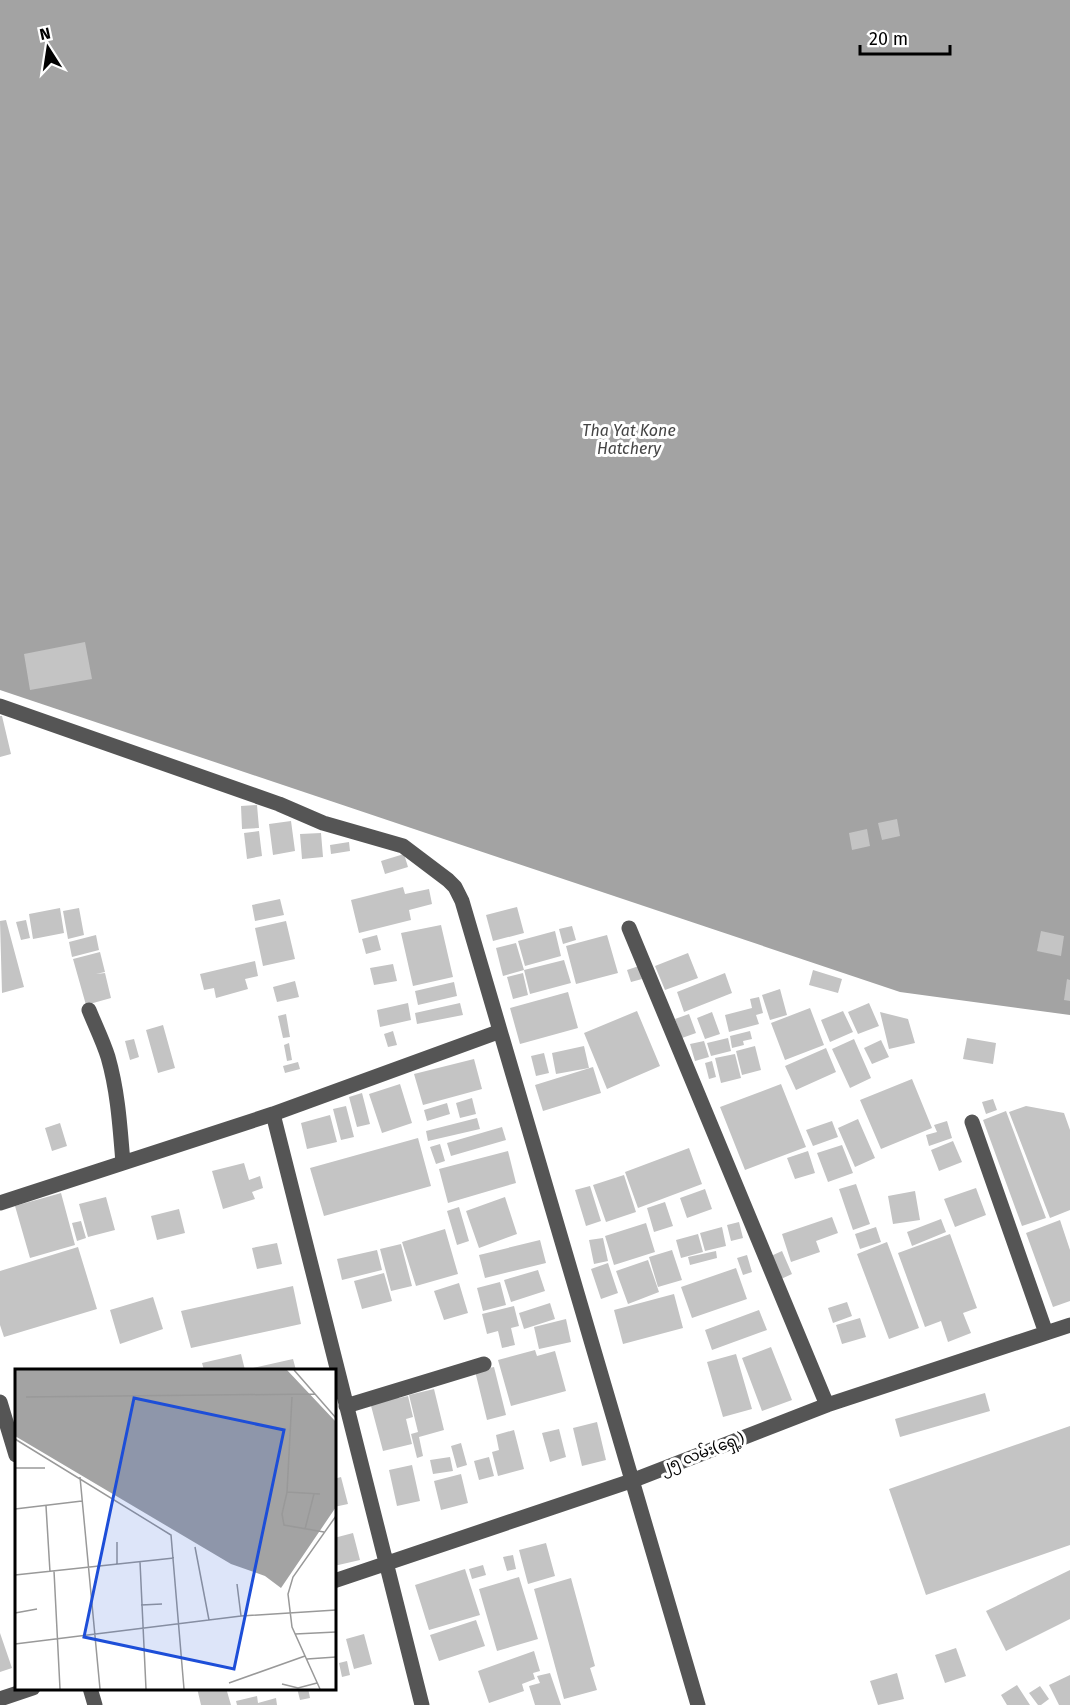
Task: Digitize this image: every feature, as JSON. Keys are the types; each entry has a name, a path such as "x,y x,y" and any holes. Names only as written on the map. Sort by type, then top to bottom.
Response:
{"street":[{"path":"0,706 279,804 323,823 403,846 455,888 462,901 498,1032 634,1480 698,1705"},
{"path":"629,928 827,1405"},
{"path":"89,1010 108,1056 118,1109 123,1163"},
{"path":"0,1203 273,1114 498,1032"},
{"path":"273,1114 422,1705"},
{"path":"972,1122 1046,1333"},
{"name":"၂၅ လမ်း(ရှေ့)","path":"336,1580 634,1480 827,1405 1070,1325"},
{"path":"346,1406 484,1364"},
{"path":"0,1402 15,1452"},
{"path":"0,1699 30,1690"},
{"path":"90,1690 95,1705"}],"water":[{"name":"Tha Yat Kone Hatchery","path":"0,0 1070,0 1070,1015 900,992 0,690"}],"building":[{"path":"85,642 92,679 30,690 24,654"},
{"path":"0,716 2,716 11,754 0,757"},
{"path":"257,805 259,828 242,829 241,806"},
{"path":"897,819 900,836 882,840 878,823"},
{"path":"291,821 295,851 273,855 269,824"},
{"path":"867,829 870,846 852,850 849,833"},
{"path":"259,831 262,856 247,859 244,833"},
{"path":"321,833 323,857 302,859 300,834"},
{"path":"349,842 350,851 331,854 330,845"},
{"path":"404,854 408,867 385,874 381,861"},
{"path":"403,887 405,894 429,889 432,904 409,910 411,920 359,933 351,900"},
{"path":"280,899 284,915 255,921 252,905"},
{"path":"517,907 524,933 493,941 486,915"},
{"path":"60,908 64,933 33,939 29,914"},
{"path":"79,908 84,935 68,939 63,911"},
{"path":"6,920 24,987 2,993 0,921"},
{"path":"26,920 30,938 21,940 16,922"},
{"path":"286,921 295,959 263,966 255,928"},
{"path":"441,925 453,977 413,986 401,933"},
{"path":"572,926 576,940 563,944 559,929"},
{"path":"555,931 561,956 525,966 518,941"},
{"path":"1041,931 1064,936 1061,956 1037,951"},
{"path":"96,935 99,950 72,957 69,942"},
{"path":"377,935 381,950 366,954 362,939"},
{"path":"607,935 618,973 576,984 566,946"},
{"path":"516,943 524,970 503,976 496,948"},
{"path":"100,952 105,972 96,974 105,973 111,998 86,1005 73,959"},
{"path":"688,953 698,978 665,990 655,966"},
{"path":"564,960 571,983 530,994 524,970"},
{"path":"255,961 258,976 245,979 248,989 216,998 214,988 204,990 200,974"},
{"path":"393,964 397,981 374,985 370,968"},
{"path":"639,966 642,979 631,982 627,970"},
{"path":"813,970 842,979 838,993 809,985"},
{"path":"523,973 528,995 513,999 507,977"},
{"path":"725,973 732,993 684,1012 677,992"},
{"path":"1067,979 1070,980 1070,1001 1064,1000"},
{"path":"295,981 299,997 277,1002 273,987"},
{"path":"454,982 457,996 418,1005 415,991"},
{"path":"780,989 787,1015 770,1020 762,995"},
{"path":"568,992 578,1028 520,1044 510,1008"},
{"path":"759,997 763,1013 756,1015 759,1024 729,1032 725,1015 752,1008 750,999"},
{"path":"408,1003 411,1020 380,1027 377,1010"},
{"path":"460,1003 463,1015 417,1024 415,1013"},
{"path":"869,1003 879,1026 858,1034 848,1012"},
{"path":"810,1008 824,1045 785,1060 771,1023"},
{"path":"637,1011 660,1066 607,1089 584,1033"},
{"path":"843,1011 853,1032 830,1042 821,1020"},
{"path":"712,1012 720,1034 705,1039 697,1018"},
{"path":"880,1012 908,1019 915,1043 889,1049"},
{"path":"286,1014 290,1037 283,1038 278,1016"},
{"path":"689,1014 696,1033 682,1038 675,1019"},
{"path":"163,1025 175,1068 158,1073 146,1030"},
{"path":"393,1031 397,1045 388,1047 384,1034"},
{"path":"750,1031 752,1039 743,1041 744,1045 732,1048 730,1036"},
{"path":"728,1038 731,1051 711,1056 707,1043"},
{"path":"967,1038 996,1043 993,1064 963,1059"},
{"path":"134,1039 139,1057 130,1060 125,1041"},
{"path":"854,1039 871,1078 850,1088 832,1049"},
{"path":"881,1040 889,1057 872,1064 864,1048"},
{"path":"704,1041 709,1057 695,1061 690,1044"},
{"path":"289,1043 292,1060 287,1061 284,1045"},
{"path":"584,1046 589,1068 556,1074 552,1053"},
{"path":"755,1046 761,1070 742,1075 736,1051"},
{"path":"826,1048 836,1072 796,1090 785,1066"},
{"path":"544,1053 549,1073 536,1076 531,1056"},
{"path":"735,1054 741,1078 721,1083 715,1058"},
{"path":"474,1059 482,1089 423,1105 414,1074"},
{"path":"712,1061 716,1077 709,1079 705,1063"},
{"path":"298,1062 300,1069 285,1073 283,1066"},
{"path":"593,1067 601,1093 543,1111 535,1085"},
{"path":"912,1079 932,1128 881,1149 860,1100"},
{"path":"400,1084 412,1123 382,1133 369,1094"},
{"path":"781,1084 806,1147 745,1170 720,1107"},
{"path":"362,1093 370,1124 357,1127 349,1097"},
{"path":"472,1098 476,1114 460,1118 456,1103"},
{"path":"993,1099 997,1110 986,1114 982,1102"},
{"path":"447,1103 450,1114 427,1121 424,1110"},
{"path":"346,1106 354,1137 341,1140 333,1109"},
{"path":"1026,1106 1064,1113 1070,1130 1070,1210 1050,1218 1009,1112"},
{"path":"1006,1111 1046,1218 1022,1226 983,1120"},
{"path":"330,1115 337,1142 307,1149 301,1123"},
{"path":"477,1118 480,1129 428,1141 426,1131"},
{"path":"858,1119 875,1158 855,1167 838,1128"},
{"path":"832,1121 838,1137 813,1146 806,1130"},
{"path":"947,1121 952,1138 929,1146 926,1135 937,1132 934,1125"},
{"path":"60,1123 67,1146 52,1151 45,1128"},
{"path":"502,1127 506,1140 451,1156 447,1143"},
{"path":"418,1138 431,1186 324,1216 310,1168"},
{"path":"953,1141 962,1162 939,1171 931,1150"},
{"path":"440,1144 445,1161 436,1164 430,1147"},
{"path":"842,1145 853,1173 828,1182 817,1153"},
{"path":"689,1148 702,1184 638,1208 625,1172"},
{"path":"508,1151 516,1183 448,1203 439,1169"},
{"path":"808,1151 815,1173 795,1179 787,1158"},
{"path":"244,1163 249,1180 260,1176 263,1188 252,1192 255,1199 223,1209 212,1171"},
{"path":"624,1175 636,1212 606,1222 593,1185"},
{"path":"856,1184 870,1224 853,1230 839,1189"},
{"path":"590,1186 601,1221 586,1226 575,1190"},
{"path":"976,1188 986,1215 955,1227 944,1199"},
{"path":"705,1189 712,1209 687,1218 680,1198"},
{"path":"915,1191 920,1220 893,1224 888,1196"},
{"path":"61,1193 75,1245 30,1258 15,1206"},
{"path":"106,1197 115,1230 88,1237 79,1204"},
{"path":"505,1197 517,1234 479,1248 466,1211"},
{"path":"665,1202 673,1226 654,1232 647,1208"},
{"path":"459,1207 469,1241 457,1245 447,1211"},
{"path":"179,1209 185,1233 157,1240 151,1216"},
{"path":"832,1217 838,1233 816,1241 820,1252 791,1262 782,1234"},
{"path":"941,1219 946,1232 912,1246 907,1232"},
{"path":"1060,1220 1070,1250 1070,1301 1053,1307 1026,1233"},
{"path":"81,1221 86,1238 77,1241 72,1223"},
{"path":"739,1222 743,1238 731,1241 727,1225"},
{"path":"646,1223 655,1252 614,1265 605,1236"},
{"path":"722,1227 726,1246 705,1251 700,1233"},
{"path":"876,1227 881,1242 860,1249 855,1234"},
{"path":"445,1229 458,1274 416,1286 402,1242"},
{"path":"698,1234 703,1252 681,1258 676,1240"},
{"path":"950,1234 977,1308 963,1313 971,1333 948,1342 941,1321 925,1327 898,1253"},
{"path":"603,1238 608,1261 594,1264 589,1240"},
{"path":"540,1240 546,1263 485,1278 479,1255"},
{"path":"887,1242 919,1328 889,1339 857,1254"},
{"path":"277,1243 282,1264 257,1269 252,1248"},
{"path":"401,1244 412,1286 391,1291 380,1249"},
{"path":"78,1247 97,1309 4,1337 0,1325 0,1271"},
{"path":"377,1250 382,1270 342,1280 337,1259"},
{"path":"672,1250 682,1280 658,1287 649,1257"},
{"path":"716,1251 717,1258 690,1265 688,1257"},
{"path":"782,1251 792,1274 781,1279 771,1256"},
{"path":"747,1255 752,1272 743,1275 737,1258"},
{"path":"648,1260 659,1292 628,1304 616,1271"},
{"path":"608,1263 618,1293 601,1299 591,1269"},
{"path":"736,1268 747,1299 692,1318 681,1287"},
{"path":"538,1270 545,1291 511,1302 504,1280"},
{"path":"384,1273 392,1301 362,1309 354,1281"},
{"path":"500,1282 506,1305 483,1311 477,1288"},
{"path":"459,1283 468,1313 444,1320 434,1291"},
{"path":"293,1286 301,1324 191,1348 181,1311"},
{"path":"674,1294 683,1328 623,1344 614,1310"},
{"path":"153,1297 163,1329 120,1344 110,1310"},
{"path":"847,1302 852,1316 833,1323 828,1308"},
{"path":"550,1303 555,1319 524,1329 519,1313"},
{"path":"514,1306 519,1326 511,1328 515,1345 502,1348 498,1331 487,1334 482,1314"},
{"path":"759,1310 767,1330 712,1350 705,1330"},
{"path":"860,1318 866,1337 842,1344 836,1325"},
{"path":"566,1319 571,1342 539,1349 534,1327"},
{"path":"771,1347 792,1400 762,1411 742,1358"},
{"path":"535,1350 537,1356 555,1351 566,1391 511,1406 498,1360"},
{"path":"241,1354 245,1369 204,1369 202,1363"},
{"path":"736,1354 752,1409 723,1417 707,1362"},
{"path":"293,1359 296,1369 254,1369"},
{"path":"494,1367 506,1415 487,1420 475,1371"},
{"path":"434,1389 444,1430 419,1437 423,1456 417,1458 411,1434 418,1432 409,1395"},
{"path":"985,1393 990,1411 900,1437 895,1419"},
{"path":"398,1395 399,1398 408,1396 413,1417 406,1419 412,1444 383,1451 370,1402"},
{"path":"597,1422 606,1460 582,1466 573,1428"},
{"path":"1070,1426 1070,1545 926,1595 889,1489"},
{"path":"559,1429 566,1457 550,1462 542,1433"},
{"path":"514,1430 524,1469 498,1476 492,1452 499,1450 496,1435"},
{"path":"461,1443 467,1465 457,1468 451,1446"},
{"path":"450,1457 453,1471 433,1474 430,1460"},
{"path":"489,1457 494,1476 479,1480 474,1461"},
{"path":"412,1465 420,1501 397,1506 389,1470"},
{"path":"461,1474 468,1503 441,1510 434,1481"},
{"path":"341,1477 348,1504 336,1507 336,1478"},
{"path":"353,1533 360,1560 336,1566 336,1537"},
{"path":"546,1543 555,1576 528,1584 519,1550"},
{"path":"513,1555 516,1569 507,1571 503,1557"},
{"path":"483,1565 486,1575 472,1579 469,1569"},
{"path":"465,1569 480,1615 429,1630 415,1585"},
{"path":"1070,1570 1070,1619 1006,1651 986,1611"},
{"path":"519,1577 538,1639 497,1651 479,1589"},
{"path":"571,1578 595,1666 590,1668 597,1690 564,1699 534,1589"},
{"path":"476,1620 485,1646 439,1661 430,1635"},
{"path":"0,1633 12,1668 0,1672"},
{"path":"364,1634 372,1664 354,1669 346,1639"},
{"path":"956,1648 966,1676 945,1683 935,1655"},
{"path":"534,1651 540,1671 533,1673 535,1679 522,1684 524,1691 489,1703 478,1671"},
{"path":"347,1661 350,1675 342,1677 339,1663"},
{"path":"550,1673 561,1705 535,1705 529,1686 540,1683 537,1676"},
{"path":"897,1673 904,1699 878,1705 870,1681"},
{"path":"1070,1675 1070,1705 1059,1705 1049,1685"},
{"path":"1017,1685 1030,1705 1007,1705 1001,1695"},
{"path":"1040,1686 1049,1699 1038,1705 1029,1693"},
{"path":"197,1690 227,1690 231,1705 201,1705"},
{"path":"298,1690 308,1690 310,1698 300,1700"},
{"path":"257,1696 258,1703 276,1698 277,1705 237,1705 236,1701"}]}
